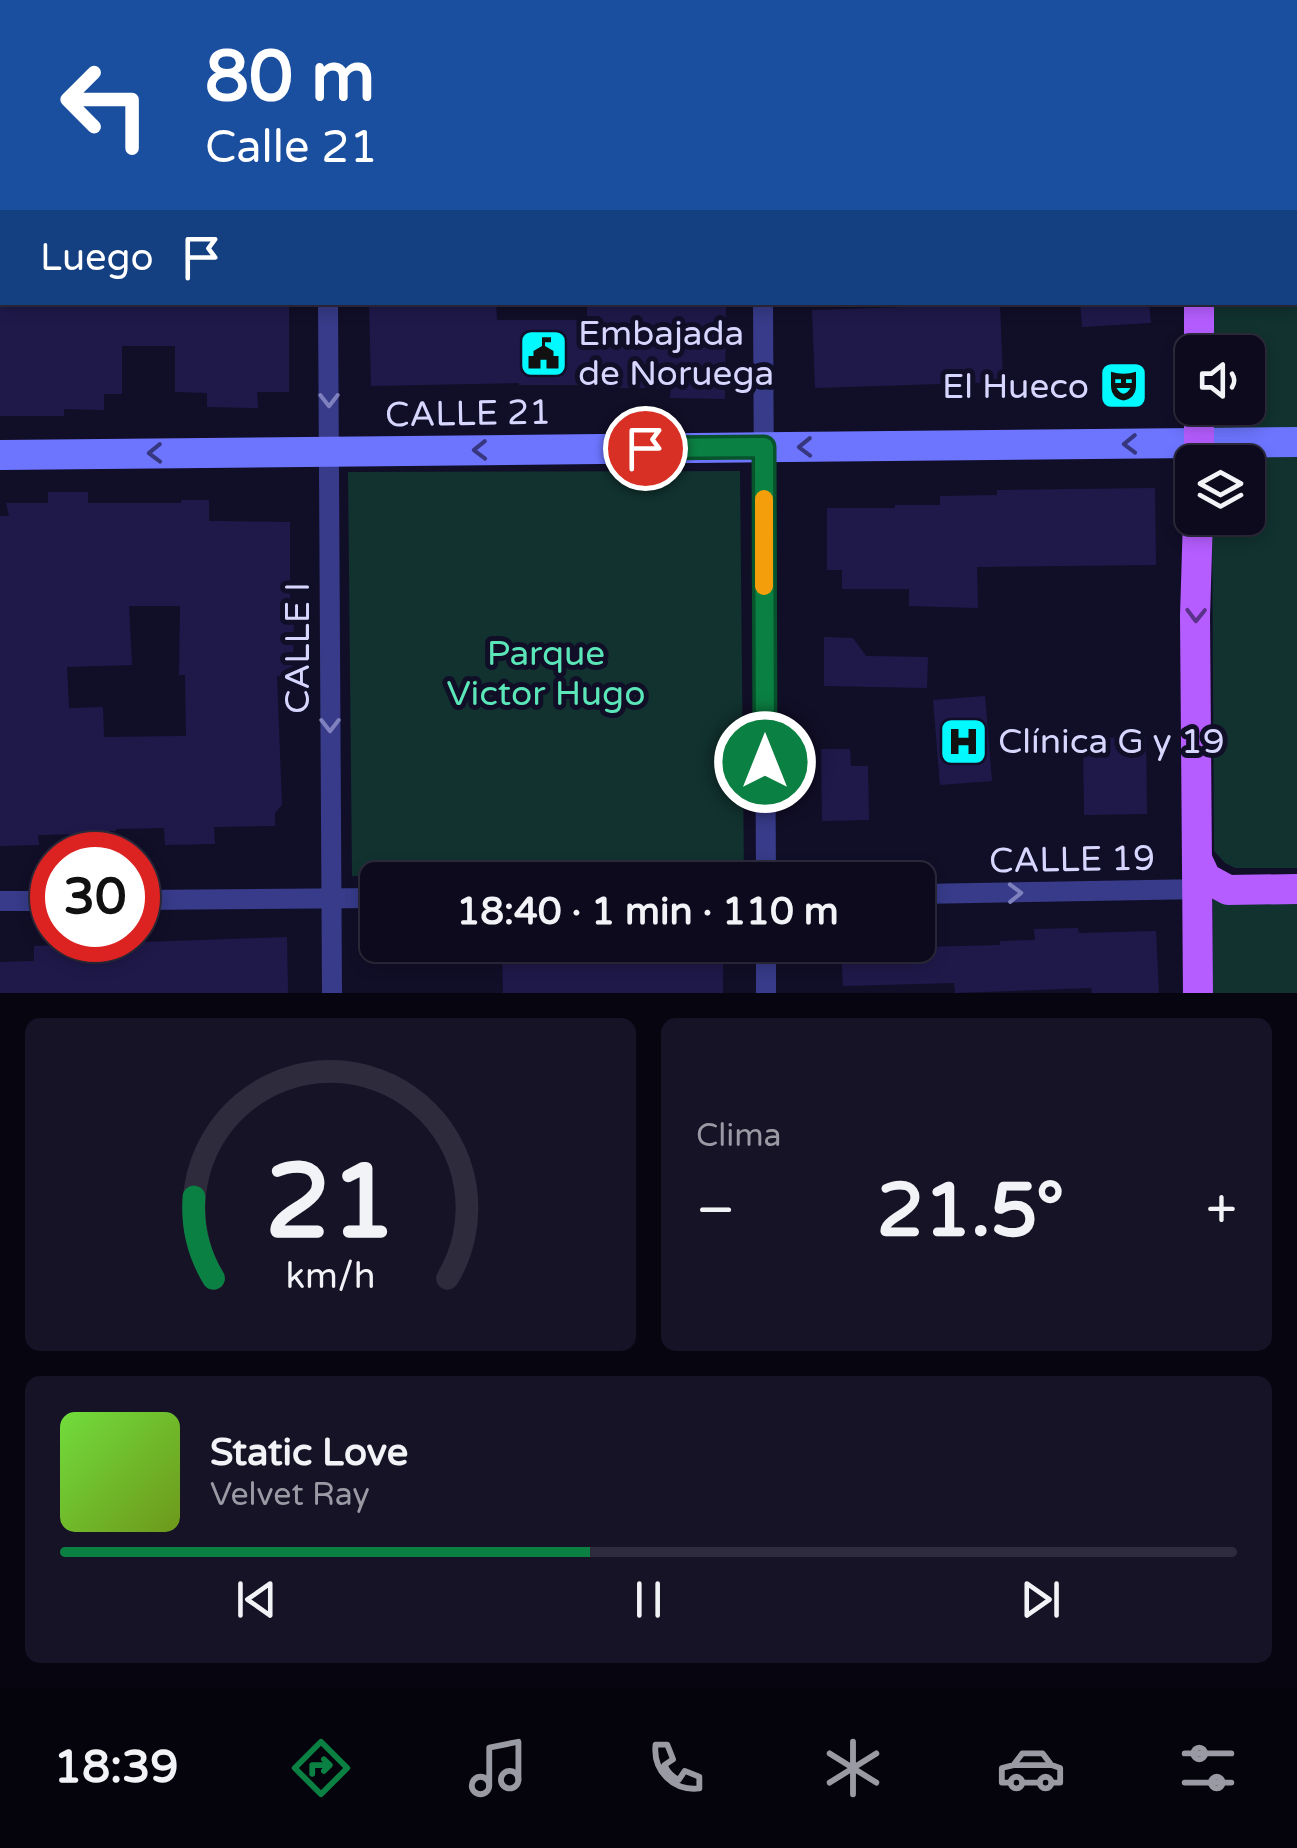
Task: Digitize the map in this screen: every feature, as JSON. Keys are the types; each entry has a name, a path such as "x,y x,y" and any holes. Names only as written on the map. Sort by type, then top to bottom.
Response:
{"main road":[{"path":"1199,305 1199,335"},
{"path":"1197,535 1195,616 1208,880 1198,993"},
{"path":"1208,880 1297,889"}],"street":[{"name":"CALLE I","path":"328,305 332,993"},
{"path":"763,305 766,862"},
{"name":"CALLE 21","path":"1265,446 1297,442"},
{"name":"CALLE 21","path":"0,455 764,447 1175,453"},
{"name":"CALLE 19","path":"935,893 1208,880"},
{"path":"160,900 360,898"},
{"path":"0,902 30,901"},
{"path":"766,962 766,993"}],"green space":[{"path":"1211,305 1297,305 1297,430 1212,430 1212,425 1265,425 1265,335 1212,335"},
{"path":"1265,456 1297,456 1297,868 1235,868 1214,851 1212,535 1265,535"},
{"name":"Parque Victor Hugo","path":"740,471 744,862 360,862 360,876 352,876 348,472"},
{"path":"1213,898 1297,898 1297,993 1213,993"}],"building":[{"path":"0,305 289,305 289,392 257,392 258,408 207,407 207,393 175,392 175,346 122,346 122,394 104,394 104,410 64,409 64,416 0,416"},
{"path":"369,305 496,305 497,320 587,320 587,305 726,305 725,399 670,398 671,388 598,388 599,385 371,386"},
{"path":"1000,305 1003,382 815,388 812,310"},
{"path":"1080,305 1149,305 1151,323 1082,327"},
{"path":"1155,488 1156,565 977,567 978,608 909,606 909,589 842,589 842,570 827,570 827,508 940,505 940,496 997,495 997,490"},
{"path":"48,492 88,492 88,503 209,500 209,521 290,522 293,677 277,676 282,805 275,813 275,826 214,827 215,844 165,845 164,828 30,832 30,845 0,846 0,516 9,516 6,503 48,503","holes":["129,606 180,606 179,675 185,675 186,736 104,737 103,707 69,708 67,667 132,665"]},
{"path":"824,637 853,638 866,656 928,657 927,688 824,686"},
{"name":"Clínica G y 19","path":"985,696 992,781 940,785 933,700"},
{"path":"1146,737 1147,814 1084,815 1083,738"},
{"path":"821,749 850,749 851,766 868,766 869,820 822,821"},
{"path":"1078,928 1079,933 1156,931 1159,993 1092,993 1091,988 955,993 954,983 843,986 842,962 935,962 935,947 1035,940 1034,929"},
{"path":"287,937 288,993 0,993 0,962 160,962 160,942"},
{"path":"502,962 723,962 723,993 503,993"}],"slow traffic":[{"path":"764,499 764,586"}],"place":[{"name":"Embajada de Noruega","path":"543,353"},
{"name":"El Hueco","path":"1124,386"},
{"name":"Clínica G y 19","path":"963,741"}],"route":[{"path":"645,448 764,447 765,762"}]}
